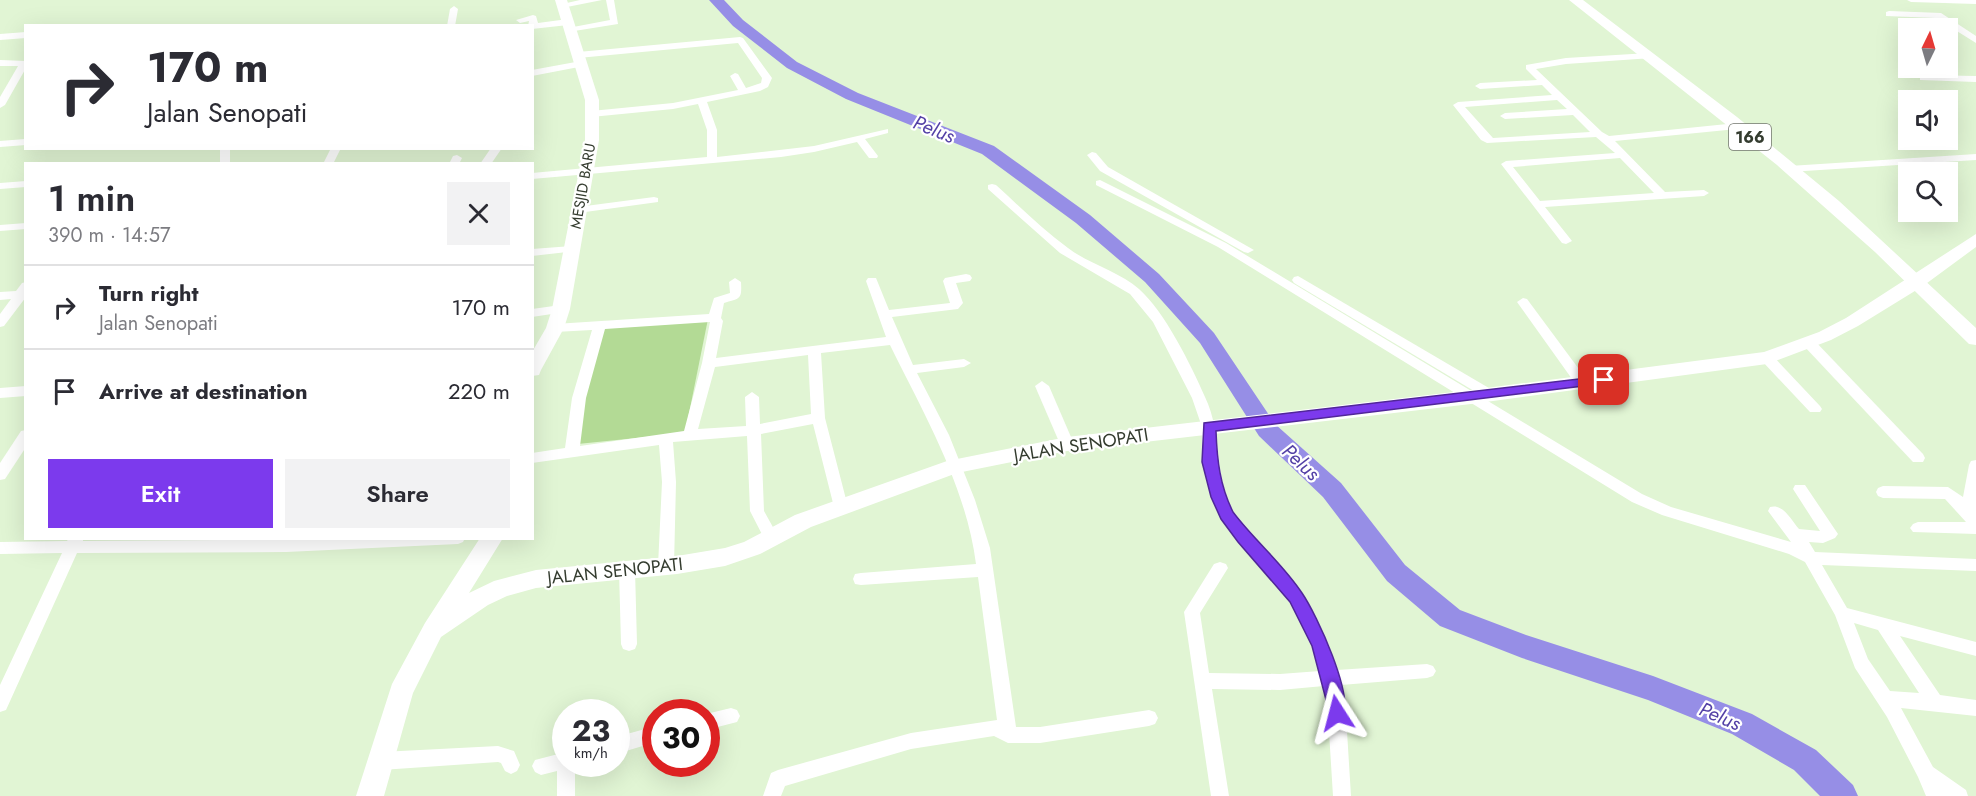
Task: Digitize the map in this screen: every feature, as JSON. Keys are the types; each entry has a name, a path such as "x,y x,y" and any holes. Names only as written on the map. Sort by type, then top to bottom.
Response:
{"main road":[{"name":"166","path":"1575,0 1790,169 1872,239 1973,334"},
{"name":"MESJID BARU","path":"534,366 555,328 561,309 592,140 592,100 561,2"},
{"name":"JALAN SENOPATI","path":"370,796 401,692 433,630 480,598 502,588 536,579 666,566 725,557 771,538 803,521 954,466 1067,444 1479,396 1767,358 1852,322 1917,282 1976,239"},
{"path":"433,630 491,540"},
{"path":"474,566 502,588"}],"street":[{"path":"561,2 598,0"},
{"path":"534,26 615,22 610,0"},
{"path":"1911,0 1969,1"},
{"path":"451,24 454,9"},
{"path":"1890,14 1938,15 1945,18"},
{"path":"520,20 533,18 534,24"},
{"path":"1958,23 1973,28"},
{"path":"1958,24 1976,40"},
{"path":"0,38 24,35"},
{"path":"534,72 579,60 740,40 767,78 763,86 743,92 701,100 591,114"},
{"path":"1649,56 1539,64 1529,67 1663,195"},
{"path":"0,63 24,63 0,105"},
{"path":"1472,78 1534,74"},
{"path":"735,76 743,92"},
{"path":"1923,78 1976,79"},
{"path":"1961,79 1976,89"},
{"path":"0,83 14,82"},
{"path":"1480,86 1543,82"},
{"path":"1558,97 1458,105 1485,138 1491,141 1602,137 1737,126"},
{"path":"701,100 712,130 712,160"},
{"path":"1505,116 1574,112"},
{"path":"534,176 814,149 884,130"},
{"path":"859,138 873,156"},
{"path":"0,144 24,142"},
{"path":"1092,155 1104,169 1221,233 1652,505 1794,549 1830,534 1800,489"},
{"path":"1566,242 1506,164 1623,155"},
{"path":"1790,169 1976,157"},
{"path":"1100,183 1222,245 1479,396"},
{"path":"0,186 24,184"},
{"path":"992,187 1064,252 1118,280 1143,299 1158,320 1182,364 1197,428 1210,462 1218,497 1227,515 1296,597 1321,645 1336,699 1342,796"},
{"path":"1537,204 1704,193"},
{"path":"578,210 654,200"},
{"path":"0,228 24,226"},
{"path":"534,253 572,249"},
{"path":"885,314 954,306 957,303 949,281 966,278"},
{"path":"872,281 894,340 942,435 968,500 982,548 998,649 1008,735"},
{"path":"690,435 709,363 719,300 736,295 735,282"},
{"path":"0,296 23,292"},
{"path":"0,323 23,292"},
{"path":"1523,302 1582,383"},
{"path":"534,313 561,309"},
{"path":"555,328 715,318"},
{"path":"572,451 579,398 600,325"},
{"path":"709,363 894,340"},
{"path":"1808,342 1918,458"},
{"path":"814,351 818,418 841,507"},
{"path":"1767,358 1815,409"},
{"path":"909,370 964,363"},
{"path":"1042,386 1067,444"},
{"path":"0,393 24,391"},
{"path":"752,398 757,511 771,538"},
{"path":"534,458 666,438 755,430 818,418"},
{"path":"0,475 24,438"},
{"path":"666,438 669,482 666,566"},
{"path":"1973,522 1976,465"},
{"path":"1884,492 1948,494 1973,522"},
{"path":"1775,511 1802,545 1842,613 1861,663 1885,699 1926,773 1935,796"},
{"path":"1918,528 1973,522"},
{"path":"0,548 74,542 270,546 409,543 438,540"},
{"path":"2,694 74,542"},
{"path":"1802,545 1976,565"},
{"path":"1220,568 1192,612 1220,796"},
{"path":"627,570 628,644"},
{"path":"861,579 984,570"},
{"path":"1842,613 1976,649"},
{"path":"1883,624 1935,702"},
{"path":"1204,681 1332,679 1428,671"},
{"path":"1885,699 1935,702 1976,708"},
{"path":"720,719 731,716"},
{"path":"772,796 778,779 884,748 980,729 996,728 1008,735 1040,735 1149,718"},
{"path":"381,761 498,754 508,757 511,765"},
{"path":"541,766 552,764"},
{"path":"1926,773 1959,796"},
{"path":"566,777 566,796"}],"green space":[{"path":"708,319 685,433 568,445 604,321"}],"waterway":[{"name":"Pelus","path":"716,0 738,23 792,65 852,96 988,150 1083,219 1152,278 1207,338 1267,430 1332,490 1396,573 1450,618 1522,646 1653,689 1742,724 1805,760 1842,796"}],"route":[{"path":"1337,713 1332,679 1321,645 1296,597 1244,538 1227,515 1218,497 1210,462 1209,427 1604,380"}]}
